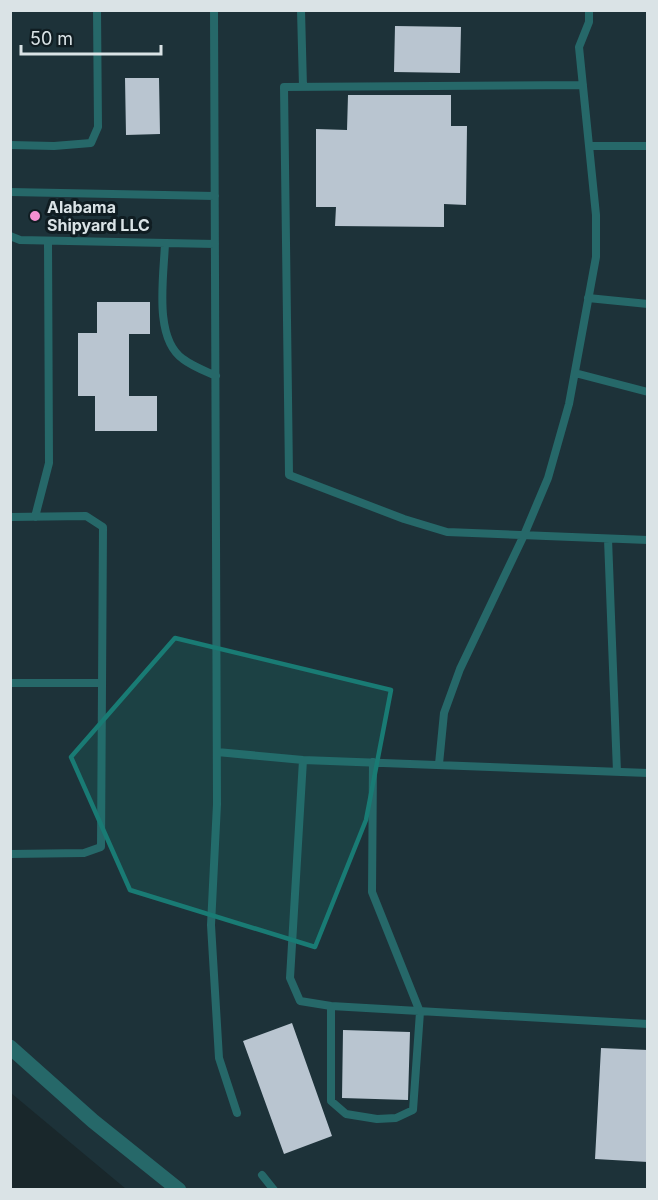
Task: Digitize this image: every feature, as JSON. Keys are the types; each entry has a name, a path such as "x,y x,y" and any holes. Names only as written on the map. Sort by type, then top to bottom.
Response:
{"street":[{"path":"10,1047 93,1121 178,1190"}],"lane":[{"path":"10,145 54,146 91,143 98,127 97,10"},
{"path":"214,10 217,804 211,925 219,1058 237,1113"},
{"path":"301,10 303,87"},
{"path":"439,764 444,713 460,669 524,535 548,478 569,404 596,257 596,215 579,47 589,22 589,10"},
{"path":"583,85 284,87 289,475 404,519 447,532 648,540"},
{"path":"589,146 648,146"},
{"path":"10,192 215,196"},
{"path":"10,236 20,240 215,244"},
{"path":"35,517 49,463 48,241"},
{"path":"165,243 162,309 166,337 181,358 216,376"},
{"path":"588,298 648,304"},
{"path":"575,373 648,392"},
{"path":"10,517 86,516 103,527 101,847 84,854 10,854"},
{"path":"608,538 617,772"},
{"path":"10,684 102,684"},
{"path":"217,752 303,760 648,773"},
{"path":"303,760 290,978 300,1002 420,1012 648,1024"},
{"path":"331,1006 331,1101 346,1114 377,1119 396,1118 412,1110 420,1012 372,892 373,762"},
{"path":"262,1176 273,1190"}],"highlighted area":[{"path":"175,638 391,690 366,820 315,947 130,890 71,757"}],"shaded area":[{"path":"10,11 647,11 647,1189 126,1189 11,1093"}],"building":[{"path":"395,26 461,27 460,73 394,72"},
{"path":"125,78 159,78 160,134 126,135"},
{"path":"348,95 451,95 451,126 467,126 466,205 444,204 444,227 335,226 336,207 316,207 316,129 347,130"},
{"path":"97,302 150,302 150,334 129,334 129,396 157,396 157,431 95,431 95,396 78,396 78,333 97,333"},
{"path":"292,1023 332,1136 284,1154 243,1041"},
{"path":"343,1030 410,1032 408,1100 342,1098"},
{"path":"601,1048 648,1050 648,1162 595,1159"}],"place":[{"name":"Alabama Shipyard LLC","path":"35,216"}]}
